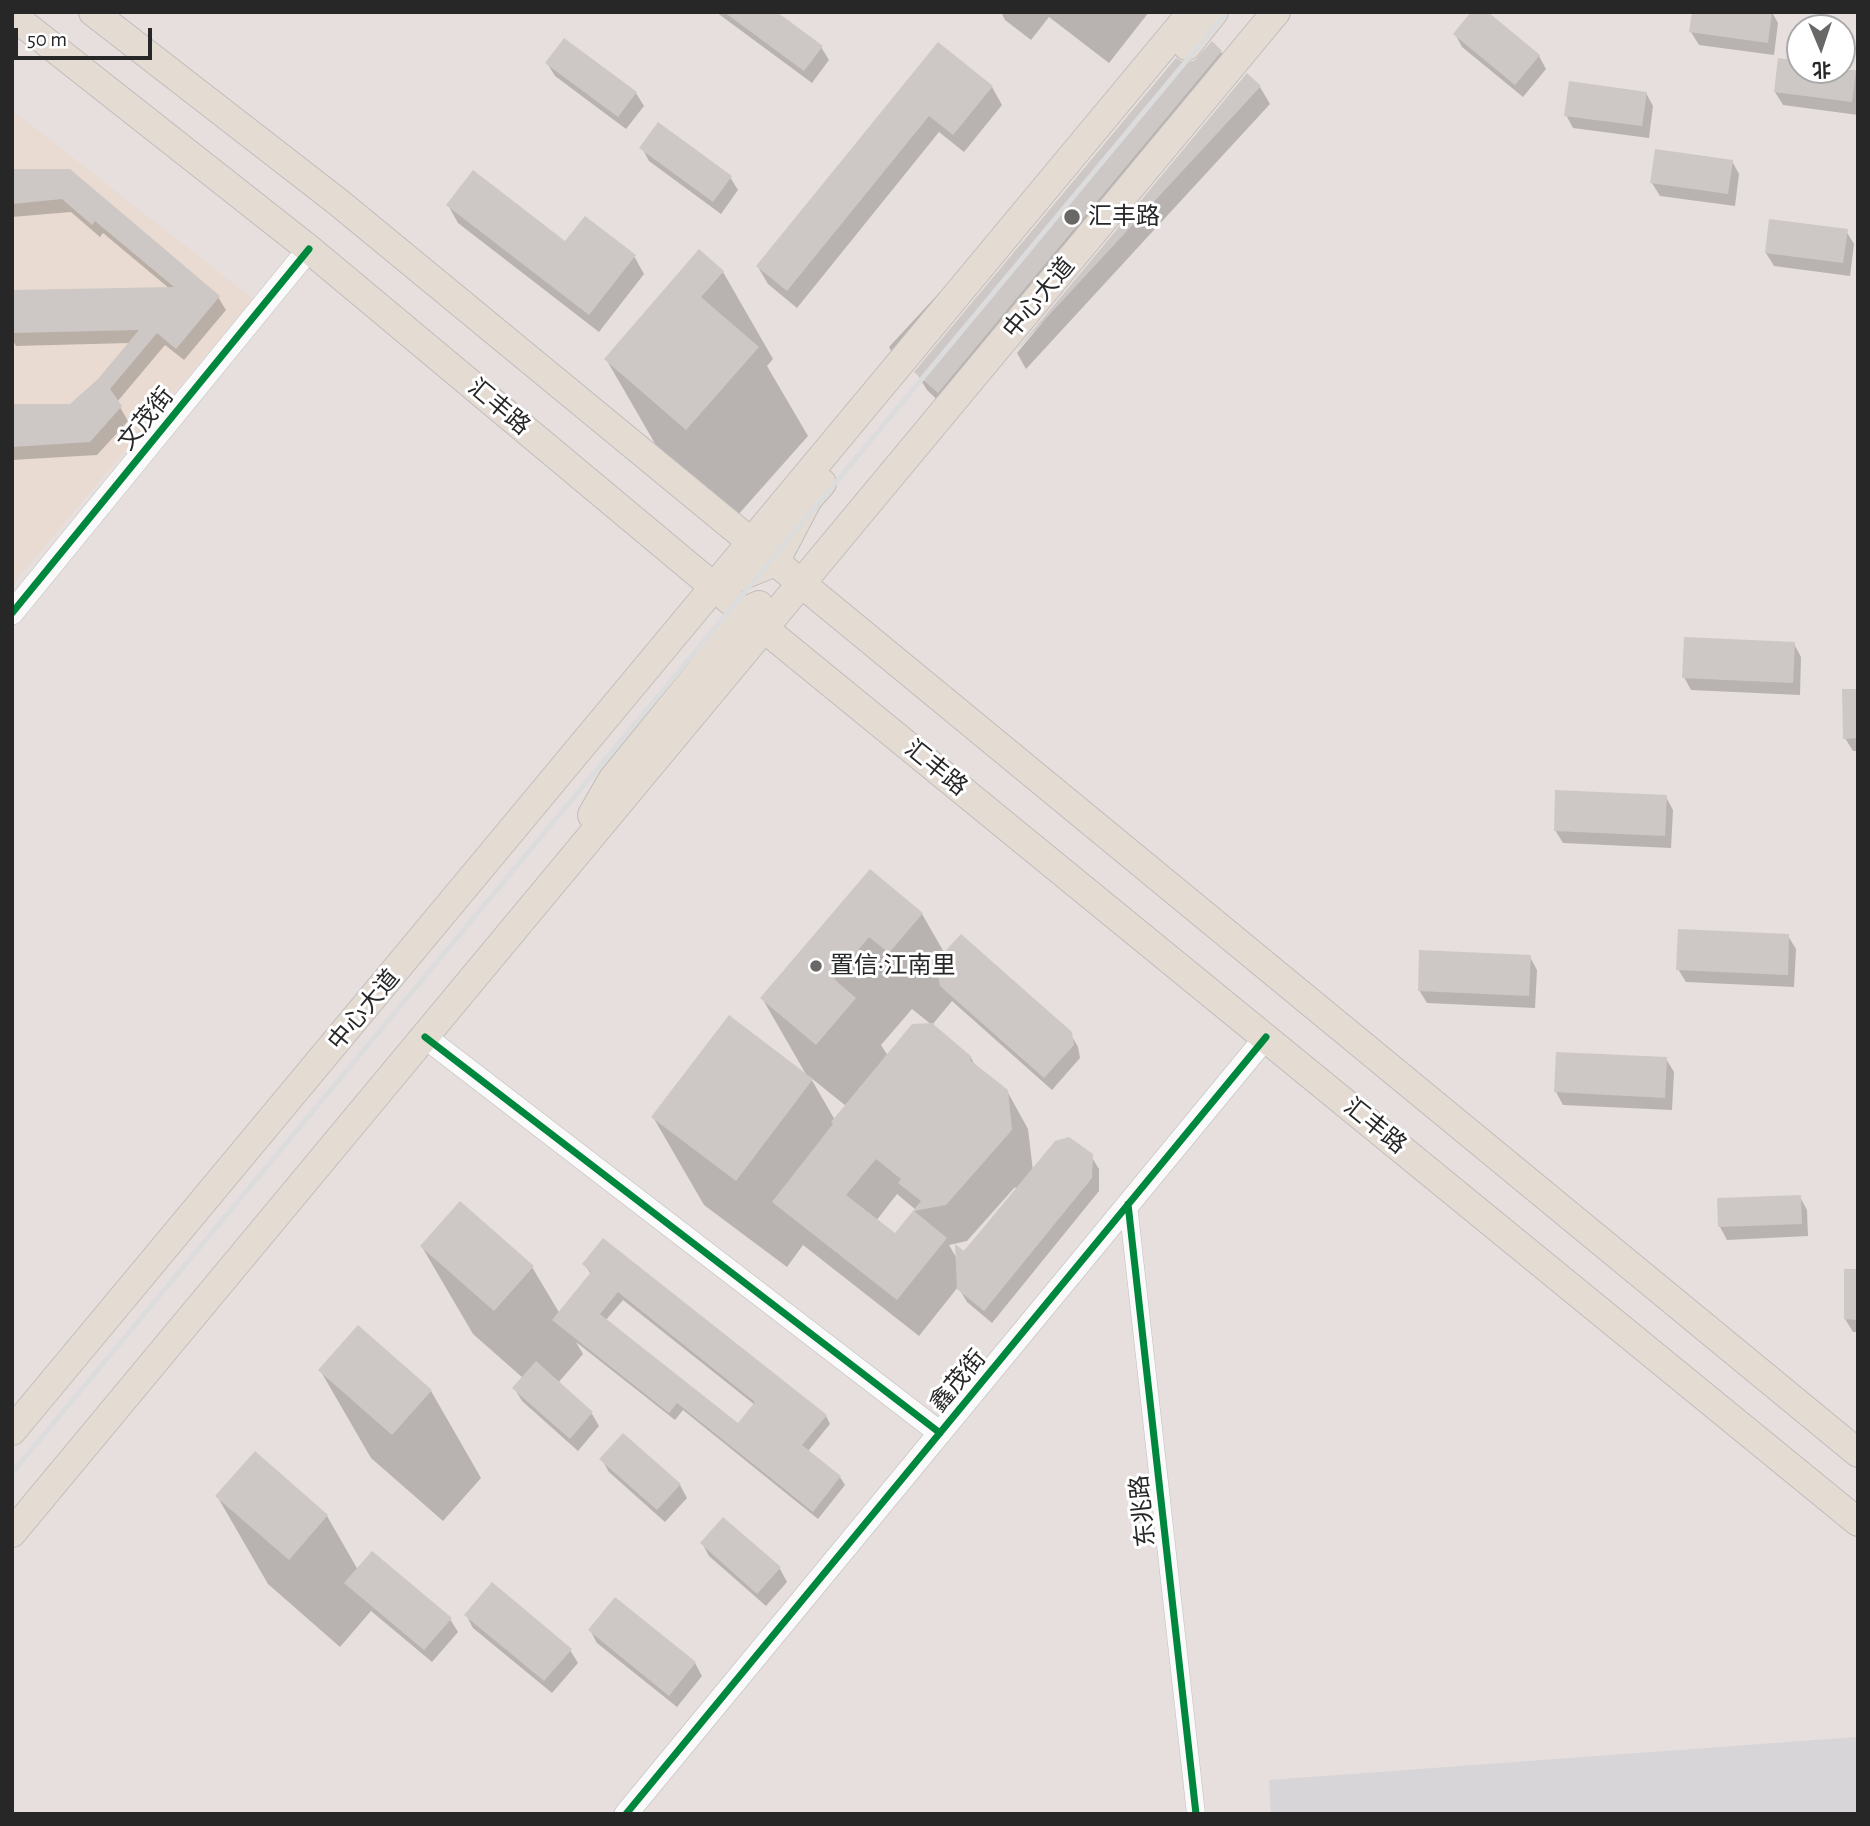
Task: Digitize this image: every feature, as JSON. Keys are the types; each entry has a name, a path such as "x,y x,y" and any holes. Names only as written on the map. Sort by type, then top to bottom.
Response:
{"main road":[{"path":"93,12 338,202 1858,1453"},
{"name":"中心大道","path":"16,1419 662,651 1192,12"},
{"name":"中心大道","path":"715,587 775,562 808,499 1214,12"},
{"name":"中心大道","path":"828,551 837,519 1238,33 1264,12"},
{"name":"中心大道","path":"551,885 612,780 698,674 754,620 802,583 1276,12"},
{"name":"汇丰路","path":"12,15 309,249 754,620 1858,1522"},
{"name":"中心大道","path":"751,543 808,499"},
{"name":"中心大道","path":"12,1533 551,885 754,620"},
{"path":"662,651 687,640 698,644 704,653 698,674"}],"street":[{"name":"文茂街","path":"12,613 309,249"},
{"path":"425,1037 940,1433"},
{"name":"鑫茂街","path":"626,1814 1266,1037"},
{"name":"东兆路","path":"1129,1204 1196,1814"}],"shaded area":[{"path":"12,110 253,299 12,585"},
{"path":"1856,1737 1858,1814 1271,1814 1269,1780"}],"building":[{"path":"724,12 777,12 823,46 804,71"},
{"path":"1471,12 1488,12 1540,55 1515,85 1453,34"},
{"path":"1692,12 1772,12 1768,43 1689,32"},
{"path":"564,38 637,92 618,117 545,63"},
{"path":"1212,41 1222,51 938,393 914,372 1176,58 1184,62 1194,61"},
{"path":"938,42 993,86 953,135 929,116 787,291 756,266"},
{"path":"1778,58 1786,59 1786,84 1854,84 1852,102 1774,92"},
{"path":"1247,73 1261,86 1014,353"},
{"path":"1569,81 1647,92 1642,126 1564,116"},
{"path":"658,122 732,176 713,202 639,148"},
{"path":"1655,149 1733,160 1728,194 1650,183"},
{"path":"12,169 70,169 220,296 176,349 157,333 110,389 122,406 90,442 12,447 12,404 70,404 98,379 139,330 12,333 12,290 174,287 95,221 92,225 62,199 12,204"},
{"path":"473,170 565,241 585,216 636,255 589,315 446,205"},
{"path":"1769,219 1848,229 1843,263 1765,253"},
{"path":"699,249 724,271 701,297 759,347 686,430 604,359"},
{"path":"1684,637 1795,642 1793,683 1682,678"},
{"path":"1842,689 1858,689 1858,738 1843,739"},
{"path":"1555,790 1667,795 1665,836 1554,831"},
{"name":"置信·江南里","path":"870,869 923,913 889,953 869,937 834,979 856,998 816,1045 760,998"},
{"path":"1678,929 1789,934 1788,975 1676,970"},
{"path":"961,934 1072,1032 1074,1045 1044,1078 940,986 936,961"},
{"path":"1419,950 1531,955 1529,996 1418,991"},
{"path":"729,1015 813,1079 736,1181 651,1117"},
{"path":"932,1023 972,1057 970,1060 1008,1090 1012,1130 946,1205 914,1211 947,1238 897,1300 772,1202 833,1124 831,1122 912,1024","holes":["876,1159 901,1179 898,1183 921,1201 895,1233 846,1195"]},
{"path":"1556,1052 1667,1057 1665,1098 1554,1092"},
{"path":"1069,1137 1093,1154 1092,1178 984,1311 957,1289 955,1244 964,1251 1055,1141"},
{"path":"1801,1195 1802,1224 1718,1227 1717,1198"},
{"path":"460,1201 534,1266 494,1311 420,1246"},
{"path":"603,1238 827,1415 802,1445 841,1476 813,1512 677,1403 669,1413 552,1320 591,1272 582,1264","holes":["618,1292 755,1402 738,1423 600,1314"]},
{"path":"1844,1269 1858,1269 1858,1320 1844,1319"},
{"path":"358,1325 432,1390 392,1435 318,1370"},
{"path":"536,1361 593,1412 570,1439 512,1388"},
{"path":"623,1433 681,1484 657,1510 599,1459"},
{"path":"255,1451 328,1515 289,1560 215,1496"},
{"path":"723,1517 781,1567 757,1594 700,1543"},
{"path":"372,1551 452,1618 424,1650 344,1583"},
{"path":"492,1582 572,1649 544,1681 464,1615"},
{"path":"615,1597 696,1662 669,1696 588,1630"}],"railway":[{"path":"12,1473 1227,12"}],"cycle path":[{"path":"12,613 309,249"},
{"path":"425,1037 940,1433"},
{"path":"626,1814 1266,1037"},
{"path":"1128,1204 1196,1814"}],"place":[{"name":"汇丰路","path":"1072,217"},
{"name":"置信·江南里","path":"816,966"}]}
